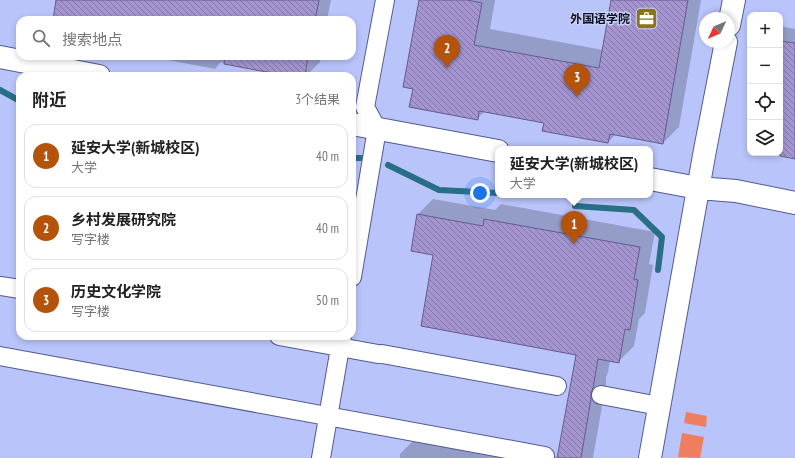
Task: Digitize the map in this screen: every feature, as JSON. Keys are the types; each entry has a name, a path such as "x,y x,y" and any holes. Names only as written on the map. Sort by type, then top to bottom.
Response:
{"street":[{"path":"356,254 378,129 365,107 385,0"},
{"path":"732,12 734,0"},
{"path":"650,458 698,188 725,48"},
{"path":"0,57 78,72"},
{"path":"356,125 495,150"},
{"path":"653,180 698,188 736,191 795,203"},
{"path":"0,286 16,288"},
{"path":"320,340 341,342 380,354 557,386"},
{"path":"321,458 341,342"},
{"path":"0,356 545,456"},
{"path":"601,395 659,406"}],"shaded area":[{"path":"0,0 795,0 795,458 0,458"},
{"path":"686,412 707,416 706,427 684,423"},
{"path":"682,433 704,437 700,458 678,457"}],"building":[{"path":"56,0 319,0 316,16 54,16"},
{"path":"419,0 467,0 482,3 474,45 599,68 611,0 688,0 663,144 610,134 608,143 542,131 544,123 479,111 478,120 409,107 413,89 403,87"},
{"path":"783,41 795,43 795,159 780,156 783,156"},
{"path":"224,60 307,60 306,72 267,72 224,64"},
{"path":"417,214 483,226 484,219 640,247 634,279 638,280 630,330 625,329 619,363 598,359 581,458 557,458 576,355 421,326 433,255 411,251"}],"waterway":[{"path":"0,90 16,99"},
{"path":"356,158 361,158"},
{"path":"388,165 439,190 495,193"},
{"path":"575,206 634,210 662,237 658,270"}],"place":[{"name":"外国语学院","path":"646,19"},
{"name":"乡村发展研究院","path":"447,68"},
{"name":"历史文化学院","path":"577,97"},
{"name":"延安大学(新城校区)","path":"574,244"}]}
